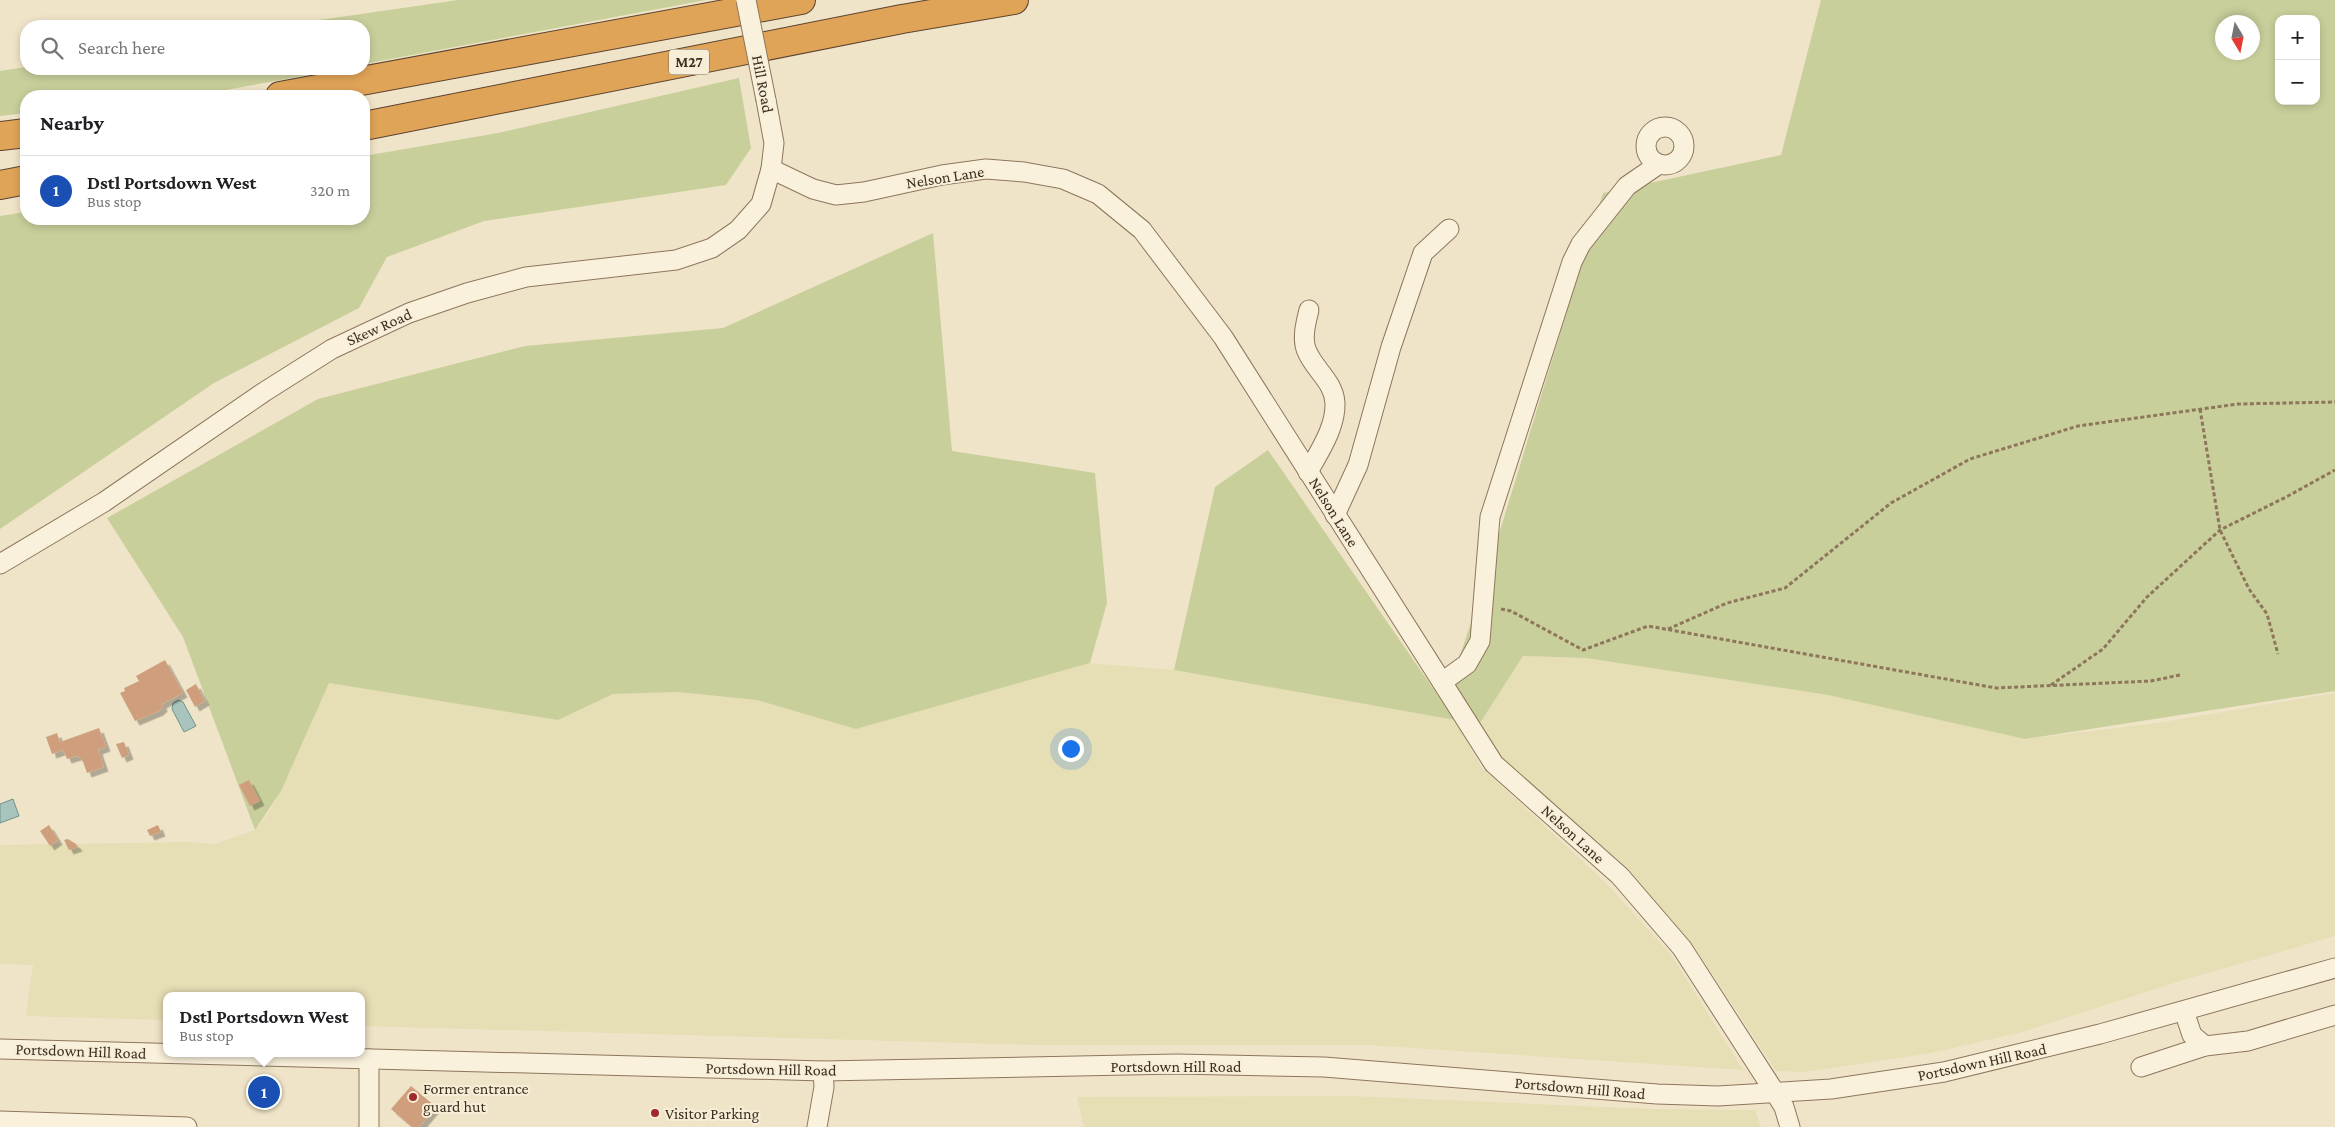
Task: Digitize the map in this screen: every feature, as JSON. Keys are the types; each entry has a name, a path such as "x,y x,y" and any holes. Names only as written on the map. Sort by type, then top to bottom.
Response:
{"highway":[{"name":"M27","path":"313,90 801,0"},
{"name":"M27","path":"370,125 892,21 1014,0"},
{"path":"0,136 20,134"},
{"path":"0,185 20,181"}],"street":[{"name":"Hill Road","path":"746,0 774,143 771,169"},
{"path":"1442,682 1467,664 1480,641 1490,517 1572,262 1581,244 1627,186 1659,164"},
{"name":"Nelson Lane","path":"771,169 813,190 836,195 864,192 942,175 986,169 1024,172 1063,179 1098,194 1142,230 1212,322 1494,764 1620,876 1682,948 1776,1094 1790,1127"},
{"name":"Skew Road","path":"0,564 104,502 241,408 332,349 409,313 467,293 526,277 676,260 712,248 738,230 761,204 771,169"},
{"path":"1336,515 1358,465 1391,347 1423,253 1449,229"},
{"path":"1308,472 1322,446 1333,418 1335,404 1334,393 1306,349 1305,333 1309,310"},
{"name":"Portsdown Hill Road","path":"295,1057 823,1071 1177,1064 1285,1066 1324,1067 1658,1094 1718,1096 1776,1094 1831,1089 1944,1072 2005,1059 2335,968"},
{"path":"2184,1011 2192,1035 2205,1046"},
{"path":"2142,1067 2205,1046 2248,1040 2335,1015"},
{"name":"Portsdown Hill Road","path":"0,1049 163,1053"},
{"path":"369,1059 369,1127"},
{"path":"817,1127 824,1087 823,1071"},
{"path":"0,1121 187,1127"}],"path":[{"path":"1667,629 1727,603 1786,588 1891,503 1970,459 2078,426 2238,404 2335,402"},
{"path":"2200,409 2220,530 2249,590 2268,614 2278,654"},
{"path":"2051,686 2103,648 2147,597 2220,530 2335,470"},
{"path":"1497,608 1511,611 1583,650 1648,626 1996,688 2151,681 2180,676"}],"shaded area":[{"path":"1523,656 1586,658 1828,695 2025,739 2157,723 2335,693 2335,936 2180,981 2019,1033 1926,1054 1804,1072 1776,1071 1694,946 1620,861 1501,760 1478,726"},
{"path":"1090,663 1174,670 1455,720 1482,768 1605,882 1672,956 1743,1070 1368,1045 1038,1045 365,1026 365,992 163,992 163,1020 26,1016 33,965 0,964 0,845 188,842 215,844 255,830 267,815 281,791 329,683 558,720 613,694 678,692 757,700 856,729"},
{"path":"1351,1096 1650,1109 1755,1110 1761,1127 1084,1127 1077,1097"}],"green space":[{"path":"458,0 706,0 370,63 370,20 320,20"},
{"path":"1821,0 2335,0 2335,691 2025,739 1828,695 1586,658 1523,656 1478,726 1451,682 1481,593 1603,193 1781,155"},
{"path":"20,68 20,75 308,75 226,90 20,90 20,114 0,116 0,71"},
{"path":"739,78 751,148 726,185 484,221 387,257 359,308 214,383 0,529 0,216 20,213 20,225 370,225 370,155 498,133"},
{"path":"933,233 952,451 1095,473 1107,603 1090,663 856,729 757,700 678,692 613,694 558,720 329,683 281,791 255,830 183,637 107,518 318,399 525,346 723,328"},
{"path":"1268,450 1455,720 1174,670 1215,487"}],"water":[{"path":"178,700 183,702 196,726 184,732 172,709 173,703"},
{"path":"13,799 19,816 0,823 0,804"}],"building":[{"path":"165,660 183,693 162,704 163,707 159,711 135,721 120,693 125,691 124,688 139,681 136,676"},
{"path":"196,684 205,701 195,707 186,690"},
{"path":"99,728 106,747 98,750 104,767 87,773 82,759 77,756 67,759 63,750 52,754 46,737 57,733 60,742"},
{"path":"124,742 129,755 122,758 116,744"},
{"path":"249,780 260,801 250,806 239,785"},
{"path":"49,825 58,840 50,846 40,831"},
{"path":"158,825 161,832 150,836 147,830"},
{"path":"68,839 78,847 69,850 64,840"},
{"name":"Former entrance guard hut","path":"411,1086 436,1107 419,1127 412,1127 391,1109"}],"place":[{"name":"Dstl Portsdown West","path":"264,1092"},
{"name":"Former entrance guard hut","path":"413,1097"},
{"name":"Visitor Parking","path":"655,1113"}]}
